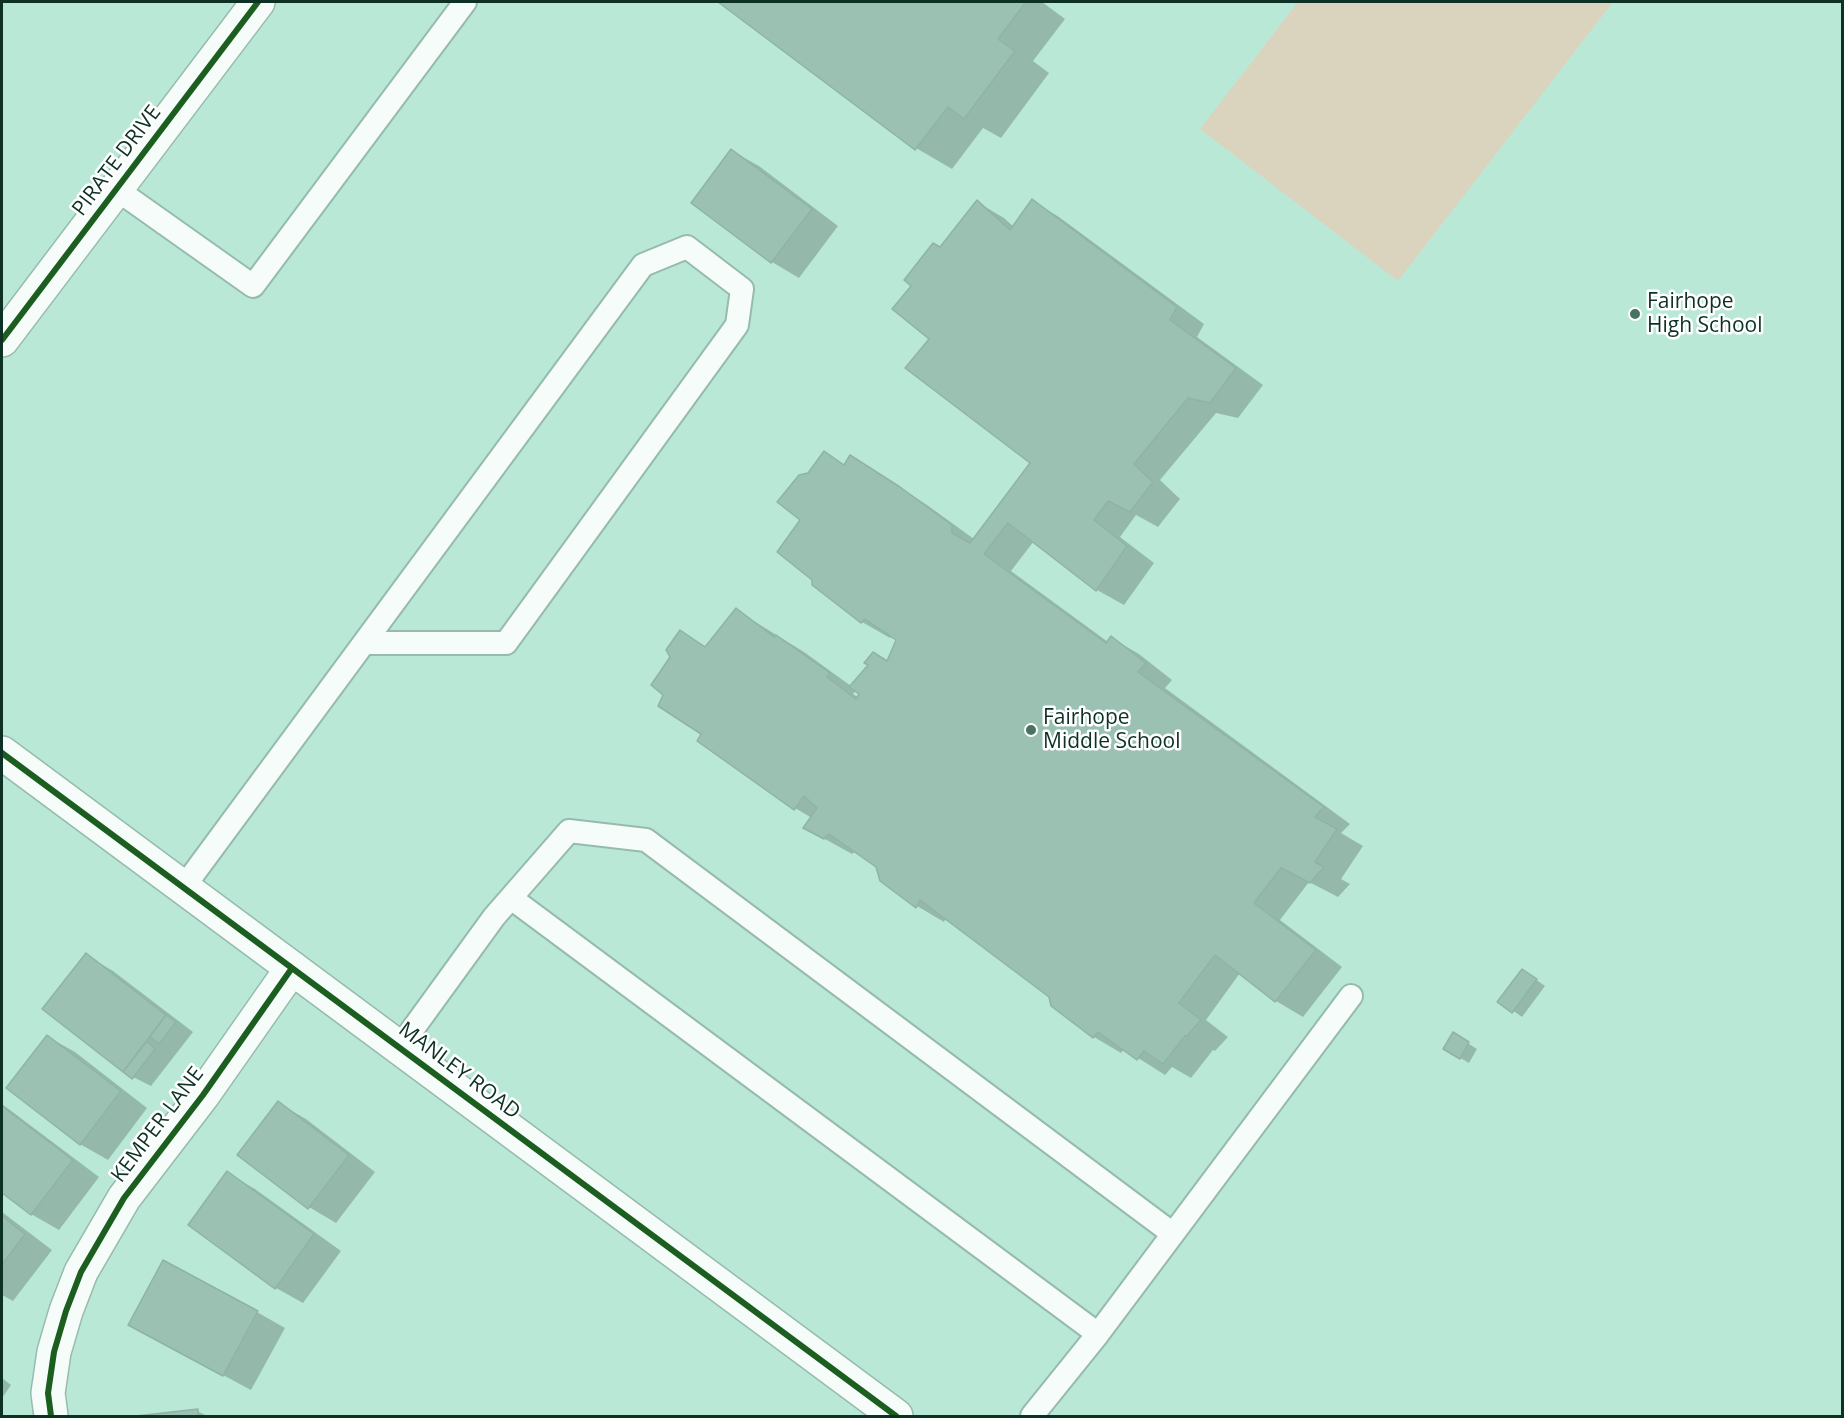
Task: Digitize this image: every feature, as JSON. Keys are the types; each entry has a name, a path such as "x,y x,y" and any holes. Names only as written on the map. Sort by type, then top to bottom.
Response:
{"street":[{"name":"PIRATE DRIVE","path":"2,340 258,2"},
{"name":"MANLEY ROAD","path":"2,753 896,1416"},
{"name":"KEMPER LANE","path":"51,1416 48,1392 54,1352 81,1272 124,1198 203,1095 292,968"}],"lane":[{"path":"116,189 253,286 465,2"},
{"path":"183,888 366,643 643,264 687,248 742,289 737,325 506,643 366,643"},
{"path":"399,1048 494,917 569,831 646,840 1173,1234"},
{"path":"511,898 1098,1334"},
{"path":"1032,1416 1098,1334 1351,996"}],"shaded area":[{"path":"1298,2 1613,2 1398,281 1200,129"}],"building":[{"path":"718,2 1026,2 998,39 1015,51 964,119 948,107 915,150"},
{"path":"731,149 812,209 771,263 691,203"},
{"path":"1032,199 1177,307 1170,320 1236,368 1210,403 1188,398 1134,464 1153,482 1130,512 1108,501 1094,520 1127,546 1096,591 1008,523 984,554 1106,643 1111,636 1146,663 1138,672 1324,807 1315,817 1337,829 1315,862 1324,867 1310,883 1281,868 1254,903 1316,950 1275,1002 1215,955 1179,1003 1201,1020 1163,1064 1144,1051 1137,1060 1098,1032 1093,1038 1051,1006 1049,997 920,900 916,908 880,881 876,867 829,834 824,839 803,828 817,808 804,796 794,810 697,741 701,734 658,706 663,695 651,685 670,657 666,650 680,630 705,647 736,608 774,637 776,635 830,673 827,677 856,699 859,694 849,687 868,665 864,663 873,652 887,661 896,640 865,619 861,623 812,585 812,580 777,552 800,520 777,502 799,475 808,473 824,451 844,465 850,455 900,487 952,525 952,533 970,543 1030,463 905,368 929,339 892,309 911,286 904,280 933,243 940,247 977,200 1010,230"},
{"path":"86,953 166,1015 123,1072 42,1009"},
{"path":"1522,969 1537,979 1512,1013 1497,1002"},
{"path":"166,1015 176,1022 159,1044 150,1037"},
{"path":"1453,1032 1469,1042 1460,1059 1443,1049"},
{"path":"47,1035 121,1091 80,1145 6,1088"},
{"path":"147,1041 155,1049 132,1079 123,1072"},
{"path":"278,1101 349,1155 308,1209 237,1155"},
{"path":"2,1106 73,1160 31,1215 2,1193"},
{"path":"227,1171 314,1234 275,1289 188,1225"},
{"path":"2,1216 25,1234 2,1265"},
{"path":"163,1260 258,1311 223,1376 128,1325"},
{"path":"198,1409 198,1416 136,1416"}],"cycle path":[{"path":"2,340 258,2"},
{"path":"2,753 896,1416"},
{"path":"51,1416 48,1393 54,1352 81,1272 124,1198 203,1095 292,968"}],"place":[{"name":"Fairhope High School","path":"1635,314"},
{"name":"Fairhope Middle School","path":"1031,730"}]}
